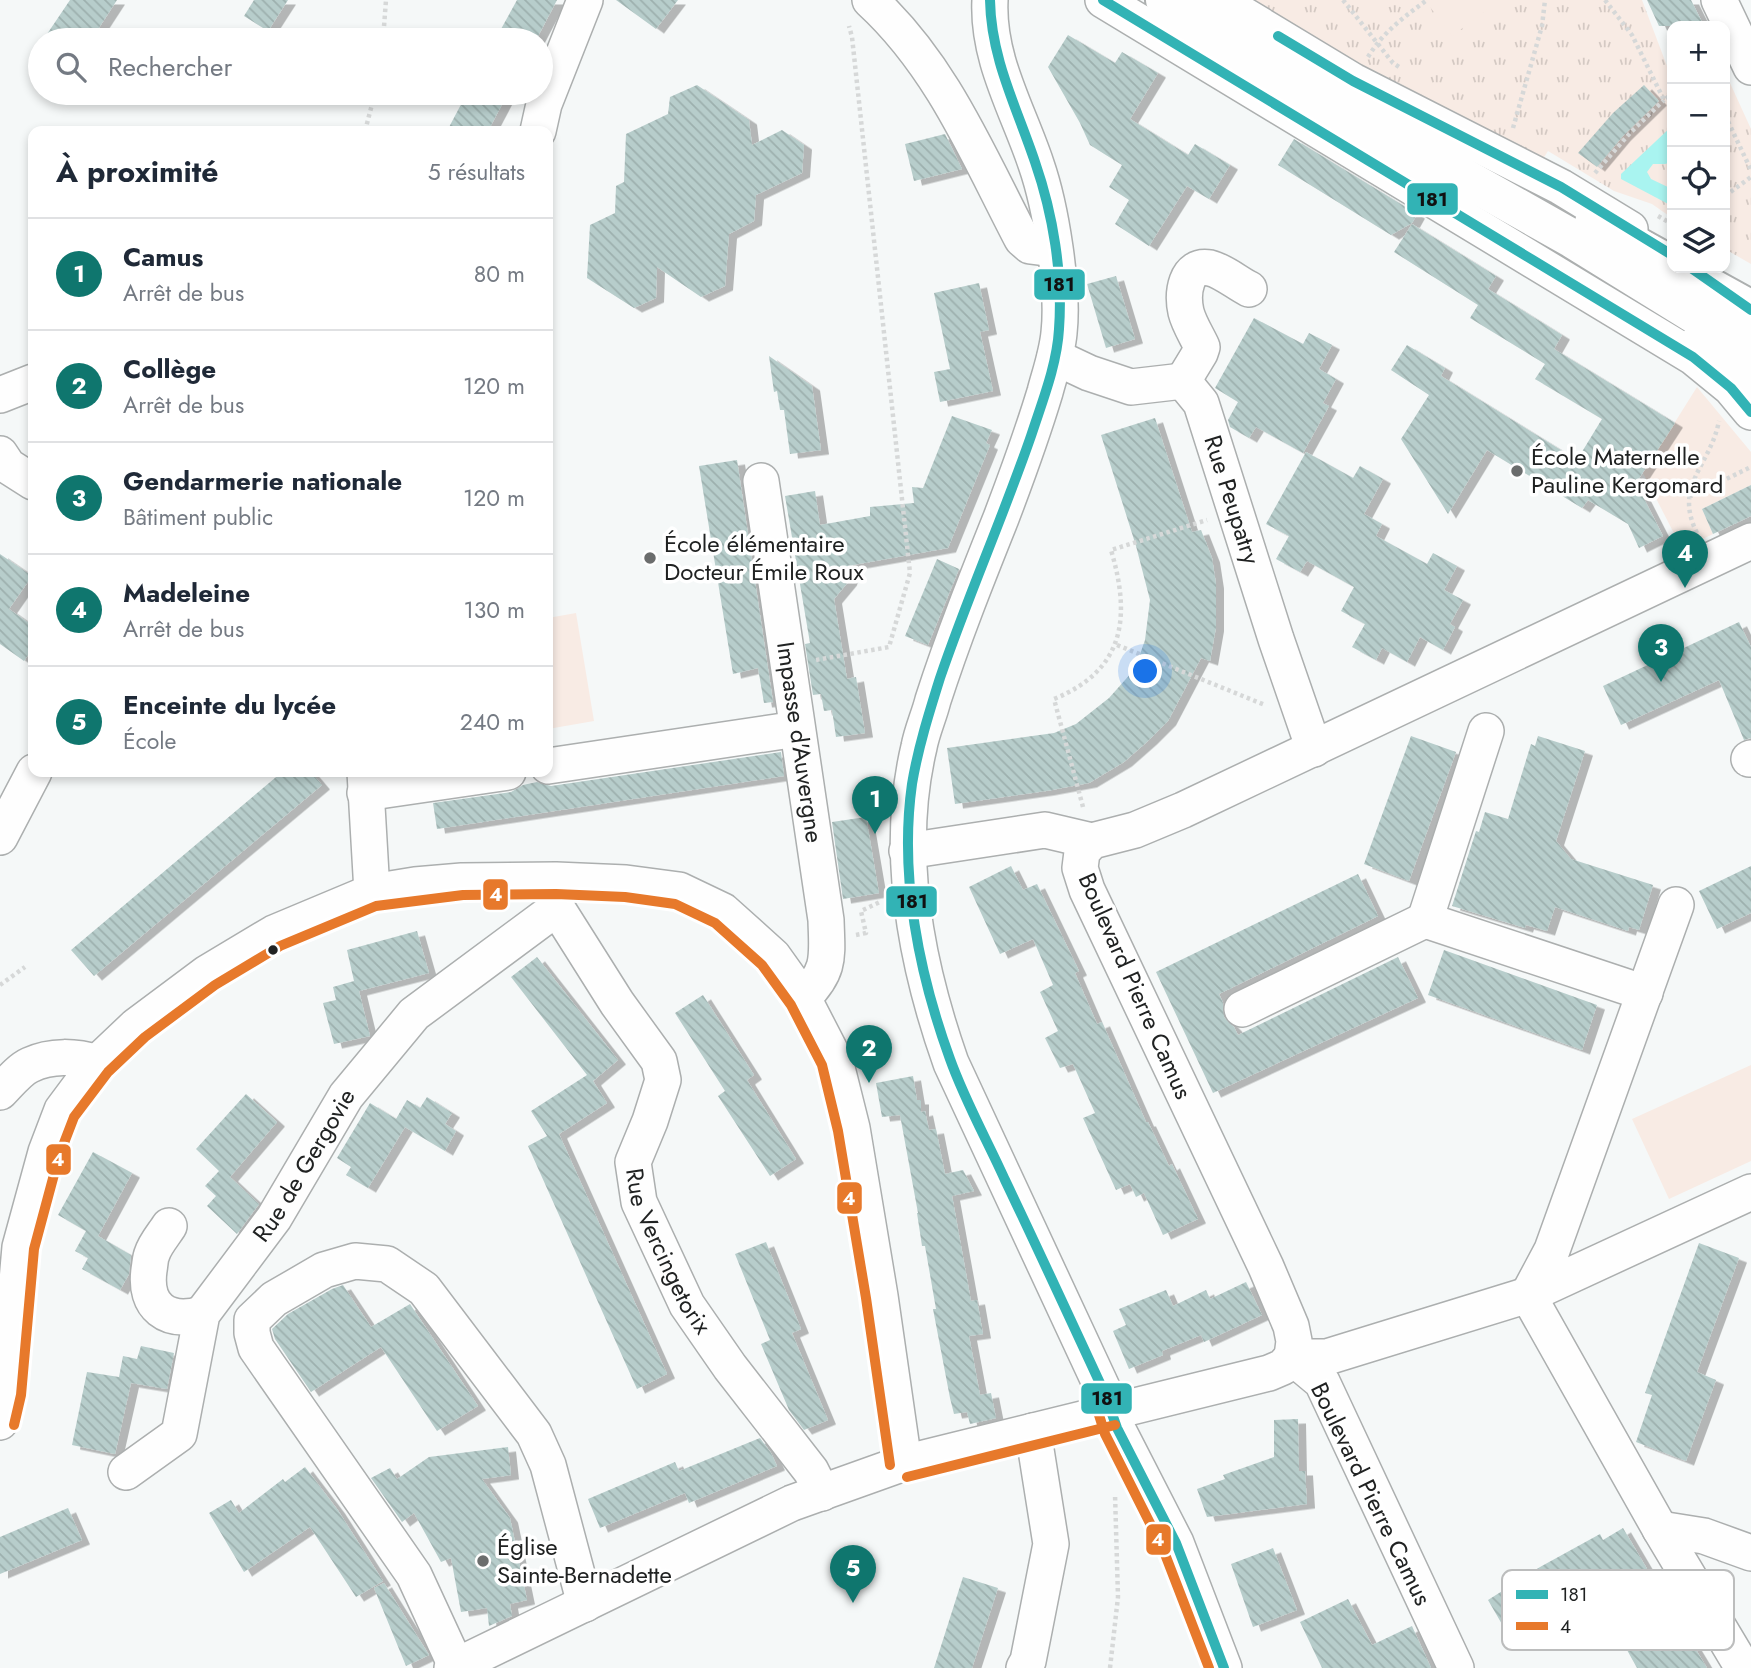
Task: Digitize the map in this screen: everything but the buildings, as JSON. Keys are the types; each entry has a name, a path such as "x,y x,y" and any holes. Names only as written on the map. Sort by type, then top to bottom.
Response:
{"main road":[{"path":"1166,0 1399,141 1573,239 1751,349"},
{"path":"1278,69 1432,136 1667,263"},
{"path":"1278,69 1513,233 1702,346 1732,366 1751,384"},
{"path":"1685,273 1747,308"}],"street":[{"path":"553,81 584,0"},
{"path":"990,0 989,22 996,55 1037,166 1054,249 1059,332 1055,357 1028,448 950,648 919,747 910,800 907,851 910,889 932,1008 951,1063 1112,1411 1117,1428 1176,1543 1224,1668"},
{"path":"1103,0 1693,357 1731,388 1736,411"},
{"path":"1219,0 1353,81 1561,187 1667,251"},
{"path":"1719,0 1751,67"},
{"path":"860,13 892,20 918,51 952,103 1022,239 1030,246 1054,249"},
{"path":"539,126 544,105"},
{"path":"1055,357 1089,373 1131,387 1183,381 1202,347 1186,312 1186,284 1190,274 1200,268 1211,268 1249,289"},
{"path":"1698,273 1747,308"},
{"name":"Rue Peupatry","path":"1183,381 1201,403 1314,749"},
{"path":"0,395 28,384"},
{"path":"0,454 8,466 28,479"},
{"name":"Impasse d'Auvergne","path":"761,481 826,920 827,963 816,985 803,998"},
{"name":"Boulevard Pierre Camus","path":"1455,1668 1322,1382 1292,1357 1294,1341 1291,1326 1266,1267 1087,890 1080,868 1082,852 1092,841 1147,825 1314,749 1751,541"},
{"path":"553,765 797,729"},
{"path":"1425,920 1486,731"},
{"path":"0,837 31,777"},
{"path":"372,892 365,782 436,777"},
{"path":"907,851 1045,830 1092,841"},
{"path":"0,1422 7,1394 20,1247 46,1152 62,1110 97,1063 136,1026 207,973 274,933 372,892 462,881 557,894 626,883 679,890 723,911 772,956 803,998 835,1059 852,1129 904,1463"},
{"name":"Rue de Gergovie","path":"126,1472 179,1434 202,1314 274,1218 346,1096 414,1014 557,894"},
{"name":"Rue Vercingetorix","path":"557,894 617,1003 659,1061 663,1080 633,1162 639,1202 687,1305 730,1367 811,1471 822,1493"},
{"path":"1528,1295 1552,1250 1676,905"},
{"path":"1242,1009 1425,920 1644,993"},
{"path":"0,1092 28,1065 54,1058 79,1057 97,1063"},
{"path":"585,1604 548,1465 534,1434 424,1289 387,1264 355,1261 324,1269 274,1299 252,1320 256,1348 414,1575 454,1667 585,1604 792,1503 904,1463 1269,1373 1283,1367 1292,1357 1327,1357 1528,1295 1751,1192"},
{"path":"169,1226 151,1254 148,1281 153,1303 166,1314 187,1318 202,1314"},
{"path":"1528,1295 1684,1570"},
{"path":"1024,1668 1028,1661 1051,1544 1033,1431"},
{"path":"1660,1529 1704,1536 1751,1553"},
{"path":"1732,1650 1743,1668"}],"path":[{"path":"384,28 386,0"},
{"path":"1343,0 1377,43"},
{"path":"1353,81 1377,43 1397,22 1427,0"},
{"path":"1511,136 1542,26 1545,0"},
{"path":"1605,0 1632,35 1664,100"},
{"path":"788,665 889,647 910,573 852,37 860,13"},
{"path":"1587,183 1630,133 1667,98"},
{"path":"366,126 372,105"},
{"path":"1730,126 1751,170"},
{"path":"1730,192 1751,177"},
{"path":"1711,560 1692,522 1688,497 1715,439 1736,411"},
{"path":"1688,497 1751,467"},
{"path":"1092,841 1054,699 1067,694 1092,677 1116,645 1123,608 1120,580 1111,550 1235,512"},
{"path":"1116,645 1272,708 1297,699"},
{"path":"0,985 25,967"},
{"path":"1110,1668 1118,1597 1115,1491"}],"green space":[{"path":"1233,0 1642,0 1667,66 1667,214 1652,204 1614,191 1548,151 1538,167"},
{"path":"1439,0 1481,0 1488,9 1452,36 1430,7"},
{"path":"1730,83 1751,129 1751,264 1730,252"},
{"path":"1697,387 1751,452 1751,485 1702,509 1713,534 1682,549 1643,473"},
{"path":"576,613 594,721 553,728 553,617"},
{"path":"1751,1065 1751,1161 1669,1199 1632,1119"}],"water":[{"path":"1667,131 1667,163 1653,164 1647,172 1651,179 1667,187 1667,203 1621,179 1621,174"}],"transit line":[{"name":"181","path":"990,0 991,22 1000,63 1035,162 1052,223 1058,266 1059,329 1044,397 940,678 917,757 912,784 908,854 914,924 929,993 956,1075 1105,1394 1117,1428 1176,1543 1224,1668"},
{"name":"181","path":"1103,0 1693,357 1731,388 1751,412"},
{"name":"181","path":"1278,36 1353,81 1561,187 1667,252"},
{"name":"181","path":"1698,273 1751,310"},
{"name":"4","path":"14,1425 21,1395 34,1249 59,1156 74,1117 108,1072 145,1037 215,985 280,946 376,906 463,895 556,894 625,897 675,904 715,923 762,965 791,1005 822,1065 838,1131 890,1465"},
{"name":"4","path":"1099,1415 1105,1434 1163,1549 1209,1668"},
{"name":"4","path":"907,1477 1115,1425"}],"place":[{"name":"École Maternelle Pauline Kergomard","path":"1517,471"},
{"name":"École élémentaire Docteur Émile Roux","path":"650,558"},
{"name":"Madeleine","path":"1685,588"},
{"name":"Gendarmerie nationale","path":"1661,682"},
{"name":"Camus","path":"875,834"},
{"name":"Collège","path":"869,1083"},
{"name":"Église Sainte-Bernadette","path":"483,1561"},
{"name":"Enceinte du lycée","path":"853,1603"}]}
